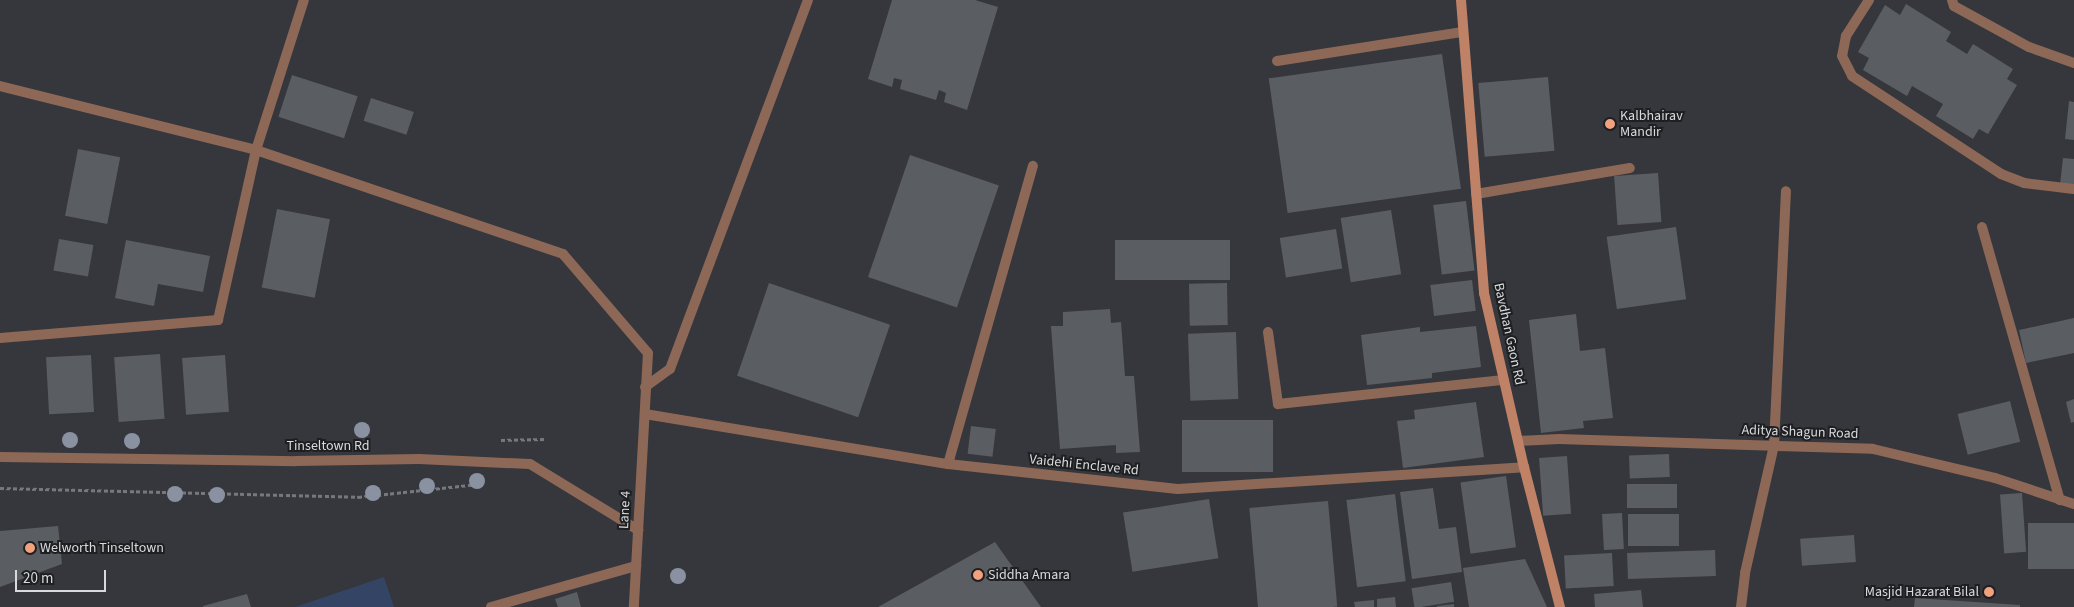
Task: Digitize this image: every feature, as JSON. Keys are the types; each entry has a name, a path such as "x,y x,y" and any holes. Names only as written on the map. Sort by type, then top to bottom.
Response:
{"street":[{"path":"0,338 218,320 256,150 304,0"},
{"path":"645,387 670,369 808,0"},
{"name":"Bavdhan Gaon Rd","path":"1461,0 1484,293 1524,466 1560,607"},
{"path":"1869,0 1846,36 1842,56 1852,76 2001,174 2024,183 2074,189"},
{"path":"1952,0 1954,6 2029,47 2074,63"},
{"path":"1276,61 1463,32"},
{"name":"Lane 4","path":"0,86 256,150 563,254 648,353 634,607"},
{"path":"948,464 1033,166"},
{"path":"1476,194 1630,168"},
{"path":"1741,607 1745,573 1774,445 1786,191"},
{"path":"1982,227 2060,500"},
{"path":"1268,332 1278,404 1504,380"},
{"name":"Vaidehi Enclave Rd","path":"645,414 948,464 1178,489 1524,466"},
{"name":"Aditya Shagun Road","path":"1518,441 1559,439 1873,449 1994,478 2074,504"},
{"name":"Tinseltown Rd","path":"0,457 296,461 418,459 530,464 638,530"},
{"path":"491,607 636,566"}],"path":[{"path":"0,488 358,498 482,484"}],"shaded area":[{"path":"384,577 394,607 295,607"}],"building":[{"path":"892,0 975,0 998,7 967,110 944,102 946,93 939,90 936,100 900,89 902,80 894,78 892,87 868,79"},
{"path":"1906,4 1951,32 1946,41 1967,54 1973,44 2013,69 2007,79 2017,85 1988,134 1979,129 1973,139 1936,116 1943,104 1912,86 1907,96 1863,70 1869,58 1858,52 1885,5 1900,15"},
{"path":"1442,54 1461,189 1288,213 1269,78"},
{"path":"292,75 358,96 344,138 278,117"},
{"path":"1548,77 1554,151 1485,157 1478,83"},
{"path":"371,98 414,112 406,135 364,121"},
{"path":"2069,101 2074,102 2074,140 2065,139"},
{"path":"78,149 120,157 107,224 65,216"},
{"path":"910,155 999,186 957,308 868,277"},
{"path":"2063,158 2074,159 2074,187 2060,185"},
{"path":"1658,173 1661,222 1618,225 1614,176"},
{"path":"1466,201 1475,270 1442,274 1433,205"},
{"path":"277,209 330,219 315,298 262,288"},
{"path":"1391,210 1401,274 1351,282 1341,218"},
{"path":"1676,227 1686,299 1617,309 1607,237"},
{"path":"1336,229 1342,269 1286,277 1280,238"},
{"path":"59,239 93,245 88,277 53,271"},
{"path":"126,240 210,256 203,292 158,284 154,306 115,298"},
{"path":"1115,240 1230,240 1230,280 1115,280"},
{"path":"1472,280 1476,311 1434,316 1430,285"},
{"path":"769,283 890,325 858,417 737,376"},
{"path":"1227,283 1228,325 1190,326 1189,284"},
{"path":"1110,309 1111,323 1121,322 1125,376 1134,376 1140,452 1116,453 1116,445 1060,449 1051,326 1063,326 1063,312"},
{"path":"1576,314 1580,351 1605,348 1613,418 1583,421 1584,428 1541,433 1529,320"},
{"path":"2074,318 2074,353 2026,363 2019,330"},
{"path":"1476,326 1481,367 1432,373 1432,378 1367,385 1361,335 1420,327 1420,332"},
{"path":"1236,332 1238,399 1190,401 1188,334"},
{"path":"160,354 165,419 119,422 114,357"},
{"path":"91,355 94,412 49,414 46,357"},
{"path":"225,355 229,412 186,415 182,358"},
{"path":"2074,399 2074,422 2071,423 2066,402"},
{"path":"2010,401 2020,442 1968,455 1958,414"},
{"path":"1476,402 1484,457 1403,468 1397,421 1415,419 1414,410"},
{"path":"1182,420 1273,420 1273,472 1182,472"},
{"path":"971,426 996,429 992,457 968,454"},
{"path":"1669,454 1670,477 1630,478 1629,455"},
{"path":"1567,456 1571,514 1543,516 1539,458"},
{"path":"1506,476 1516,547 1470,554 1460,482"},
{"path":"1627,484 1677,484 1677,508 1627,508"},
{"path":"1433,488 1439,529 1456,527 1462,572 1412,579 1400,492"},
{"path":"2022,493 2026,552 2004,553 2000,495"},
{"path":"1395,494 1406,581 1357,587 1346,500"},
{"path":"1209,499 1218,558 1132,572 1123,513"},
{"path":"1328,501 1337,607 1258,607 1249,508"},
{"path":"1622,513 1624,549 1604,550 1602,514"},
{"path":"1628,514 1679,514 1679,546 1628,546"},
{"path":"2028,523 2074,523 2074,569 2028,569"},
{"name":"Welworth Tinseltown","path":"58,526 62,564 0,587 0,531"},
{"path":"1854,535 1856,562 1802,566 1800,539"},
{"name":"Siddha Amara","path":"995,542 1041,607 878,607"},
{"path":"1715,550 1716,576 1628,579 1627,553"},
{"path":"1612,553 1614,586 1566,588 1564,556"},
{"path":"1525,559 1547,607 1469,607 1463,568"},
{"path":"1451,582 1454,602 1414,607 1411,588"},
{"path":"1641,590 1643,607 1595,607 1594,594"},
{"path":"577,592 581,607 558,607 555,599"},
{"path":"247,594 251,607 203,607 203,606"},
{"path":"1395,597 1396,607 1377,607 1377,599"},
{"path":"1915,598 2020,605 2020,607 1914,607"},
{"path":"1374,600 1374,607 1355,607 1354,602"},
{"path":"1454,604 1454,607 1437,607 1437,606"}],"place":[{"name":"Kalbhairav Mandir","path":"1610,124"},
{"name":"Welworth Tinseltown","path":"30,548"},
{"name":"Siddha Amara","path":"978,575"},
{"name":"Masjid Hazarat Bilal","path":"1989,592"}]}
